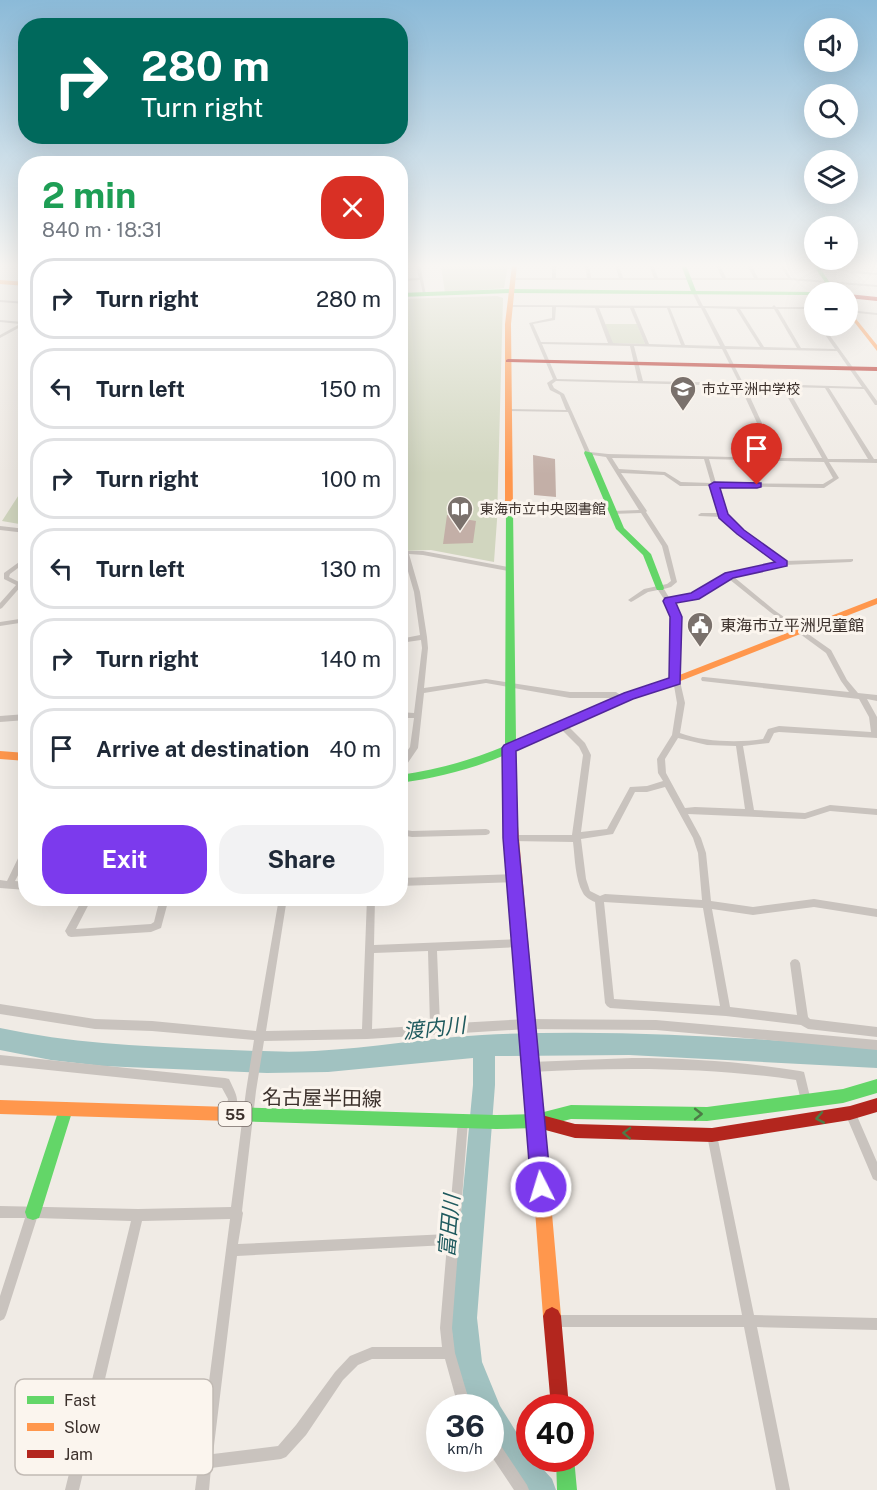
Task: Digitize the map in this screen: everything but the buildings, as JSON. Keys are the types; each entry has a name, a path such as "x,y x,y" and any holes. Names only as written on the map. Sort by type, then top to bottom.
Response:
{"street":[{"path":"509,335 508,569 511,838 559,1394"},
{"path":"535,335 555,380"},
{"path":"607,335 611,345"},
{"path":"643,335 648,346"},
{"path":"679,335 684,347"},
{"path":"715,335 733,366 777,460"},
{"path":"755,335 763,348"},
{"path":"791,335 800,349"},
{"path":"866,335 877,349"},
{"path":"828,336 877,404"},
{"path":"539,344 839,350"},
{"path":"632,346 641,382"},
{"path":"508,361 877,369"},
{"path":"726,1011 706,904 702,853 662,773 661,759 676,735 681,703 674,668 676,617 660,588 647,554 624,533 613,513 562,394 552,389 549,383 563,380 866,388"},
{"path":"562,394 567,388 563,380"},
{"path":"619,471 665,474 680,484 821,487 836,478 784,386"},
{"path":"826,387 875,461"},
{"path":"508,410 569,411"},
{"path":"588,453 608,456 706,459 875,461"},
{"path":"608,456 665,546 671,567 672,584 646,590 631,600"},
{"path":"706,459 723,515 740,532 784,563"},
{"path":"613,513 644,511"},
{"path":"701,515 723,515"},
{"path":"2,530 18,531"},
{"path":"408,552 508,569"},
{"path":"669,601 694,597 729,576 784,563 851,560"},
{"path":"7,573 18,565"},
{"path":"408,566 417,592 425,648 414,748 408,757"},
{"path":"0,568 7,573"},
{"path":"7,573 6,578 18,582"},
{"path":"676,735 704,743 756,744 766,741 771,731 779,729 876,735 873,717 859,696 844,681 832,655 729,576"},
{"path":"0,607 18,588"},
{"path":"408,778 463,768 622,699 676,681 877,601"},
{"path":"0,624 18,621"},
{"path":"408,640 423,637"},
{"path":"704,680 877,698"},
{"path":"420,691 486,681 570,695 616,695 622,699"},
{"path":"408,715 417,716"},
{"path":"0,719 18,718"},
{"path":"563,726 582,746 587,755 576,838 582,879 587,893 599,900 605,898 706,904 753,911 814,903 877,913"},
{"path":"739,743 750,813"},
{"path":"0,755 18,756"},
{"path":"511,838 576,838 610,832 633,789 647,789 668,783"},
{"path":"683,811 805,816 830,808 877,812"},
{"path":"408,833 486,832"},
{"path":"5,884 18,863"},
{"path":"408,882 514,878"},
{"path":"599,900 610,1003 726,1011 877,1032"},
{"path":"84,906 71,933 152,928 158,925 163,906"},
{"path":"213,1405 251,1091 282,906"},
{"path":"367,1034 371,906"},
{"path":"369,949 520,943"},
{"path":"432,947 435,1029"},
{"path":"795,963 803,1020"},
{"path":"0,1009 95,1024 152,1026 260,1036 367,1034 527,1024 656,1025 877,1045"},
{"path":"0,1060 225,1083 233,1099 230,1114"},
{"path":"531,1064 656,1063 777,1072 800,1076 806,1102"},
{"name":"名古屋半田線","path":"0,1107 496,1122 536,1120 571,1112 707,1114 843,1096 877,1086"},
{"name":"名古屋半田線","path":"536,1120 575,1131 712,1135 850,1113 877,1105"},
{"path":"0,1316 66,1109"},
{"path":"850,1113 877,1175"},
{"path":"461,1394 449,1353 446,1328 466,1120"},
{"path":"712,1135 783,1490"},
{"path":"0,1212 138,1215 237,1213"},
{"path":"99,1379 138,1215"},
{"path":"232,1250 454,1239"},
{"path":"553,1321 749,1321 877,1324"},
{"path":"213,1461 281,1452 301,1430 339,1376 354,1360 372,1353 449,1353"},
{"path":"504,1463 522,1490"},
{"path":"566,1472 567,1490"},
{"path":"72,1490 76,1475"},
{"path":"202,1490 204,1475"}],"green space":[{"path":"408,335 502,335 494,562 431,550 408,551"},
{"path":"609,335 641,335 645,344 612,343"},
{"path":"18,496 18,524 2,521"}],"waterway":[{"name":"渡内川","path":"0,1039 51,1049 102,1055 267,1062 328,1061 481,1046"},
{"name":"渡内川","path":"481,1046 629,1044 875,1058"},
{"name":"富田川","path":"481,1046 484,1057 484,1085 464,1318 468,1362 481,1394"},
{"name":"富田川","path":"504,1440 519,1464 541,1490"}],"traffic: fast":[{"path":"588,453 620,529 647,554 660,588"},
{"path":"509,509 511,815"},
{"path":"408,778 429,775 483,760 629,696 657,687"},
{"path":"230,1114 496,1122 536,1121 571,1112 707,1114 843,1096 877,1086"},
{"path":"33,1212 66,1109"},
{"path":"566,1472 567,1490"}],"traffic: slow":[{"path":"508,335 509,509"},
{"path":"866,335 877,349"},
{"path":"657,687 877,601"},
{"path":"0,755 18,756"},
{"path":"511,815 552,1316"},
{"path":"0,1107 230,1114"}],"traffic: jam":[{"path":"508,361 877,369"},
{"path":"538,1121 575,1131 712,1135 850,1113 877,1105"},
{"path":"552,1316 559,1394"}],"place":[{"name":"市立平洲中学校","path":"683,412"},
{"name":"東海市立中央図書館","path":"460,532"},
{"name":"東海市立平洲児童館","path":"700,648"}],"route":[{"path":"541,1187 511,838 509,748 628,696 676,681 674,668 676,617 669,601 694,597 729,576 784,563 740,532 723,515 714,485 757,485"}]}
